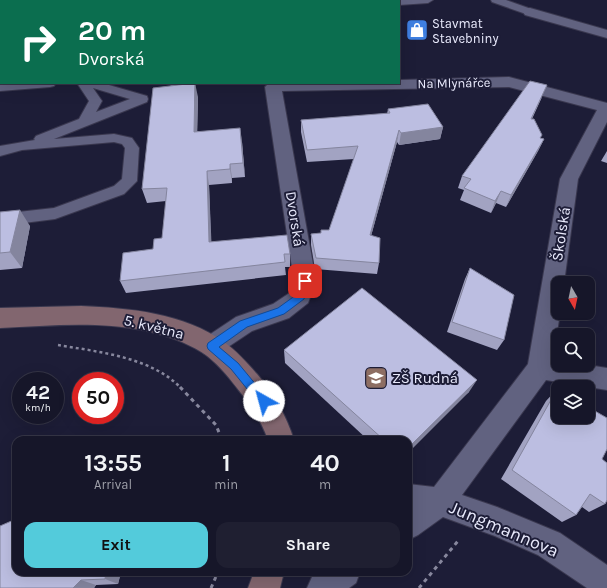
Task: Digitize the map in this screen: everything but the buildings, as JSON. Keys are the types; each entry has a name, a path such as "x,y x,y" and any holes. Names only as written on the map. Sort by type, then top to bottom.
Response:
{"main road":[{"name":"5. května","path":"0,318 92,315 139,320 179,330 211,346 235,366 258,393 269,410 279,436"},
{"path":"264,588 268,576"}],"street":[{"path":"530,12 607,34"},
{"name":"Na Mlynářce","path":"273,87 509,82 607,108"},
{"name":"Dvorská","path":"211,346 244,324 281,311 300,297 305,281 273,87"},
{"name":"Školská","path":"412,523 440,502 540,368 569,178 607,108"},
{"path":"540,368 607,379"},
{"path":"412,498 440,502"},
{"name":"Jungmannova","path":"440,502 497,522 549,544 607,583"},
{"path":"323,588 340,576"}],"lane":[{"path":"400,2 428,0"},
{"path":"496,0 530,12"},
{"path":"0,87 38,84"},
{"path":"84,84 96,101 85,121"},
{"path":"92,84 142,99"},
{"path":"22,146 142,99 177,94 177,84"},
{"path":"0,151 22,146 114,138 127,141 132,148 129,181 118,190 55,213 0,220"}],"path":[{"path":"56,344 129,358 172,379 216,425 220,436"},
{"path":"419,588 479,516"},
{"path":"211,588 216,576"}],"place":[{"name":"Stavmat Stavebniny","path":"417,30"},
{"name":"ZŠ Rudná","path":"376,378"}],"route":[{"path":"264,401 235,366 211,346 244,324 281,311 300,297 305,281"}]}
